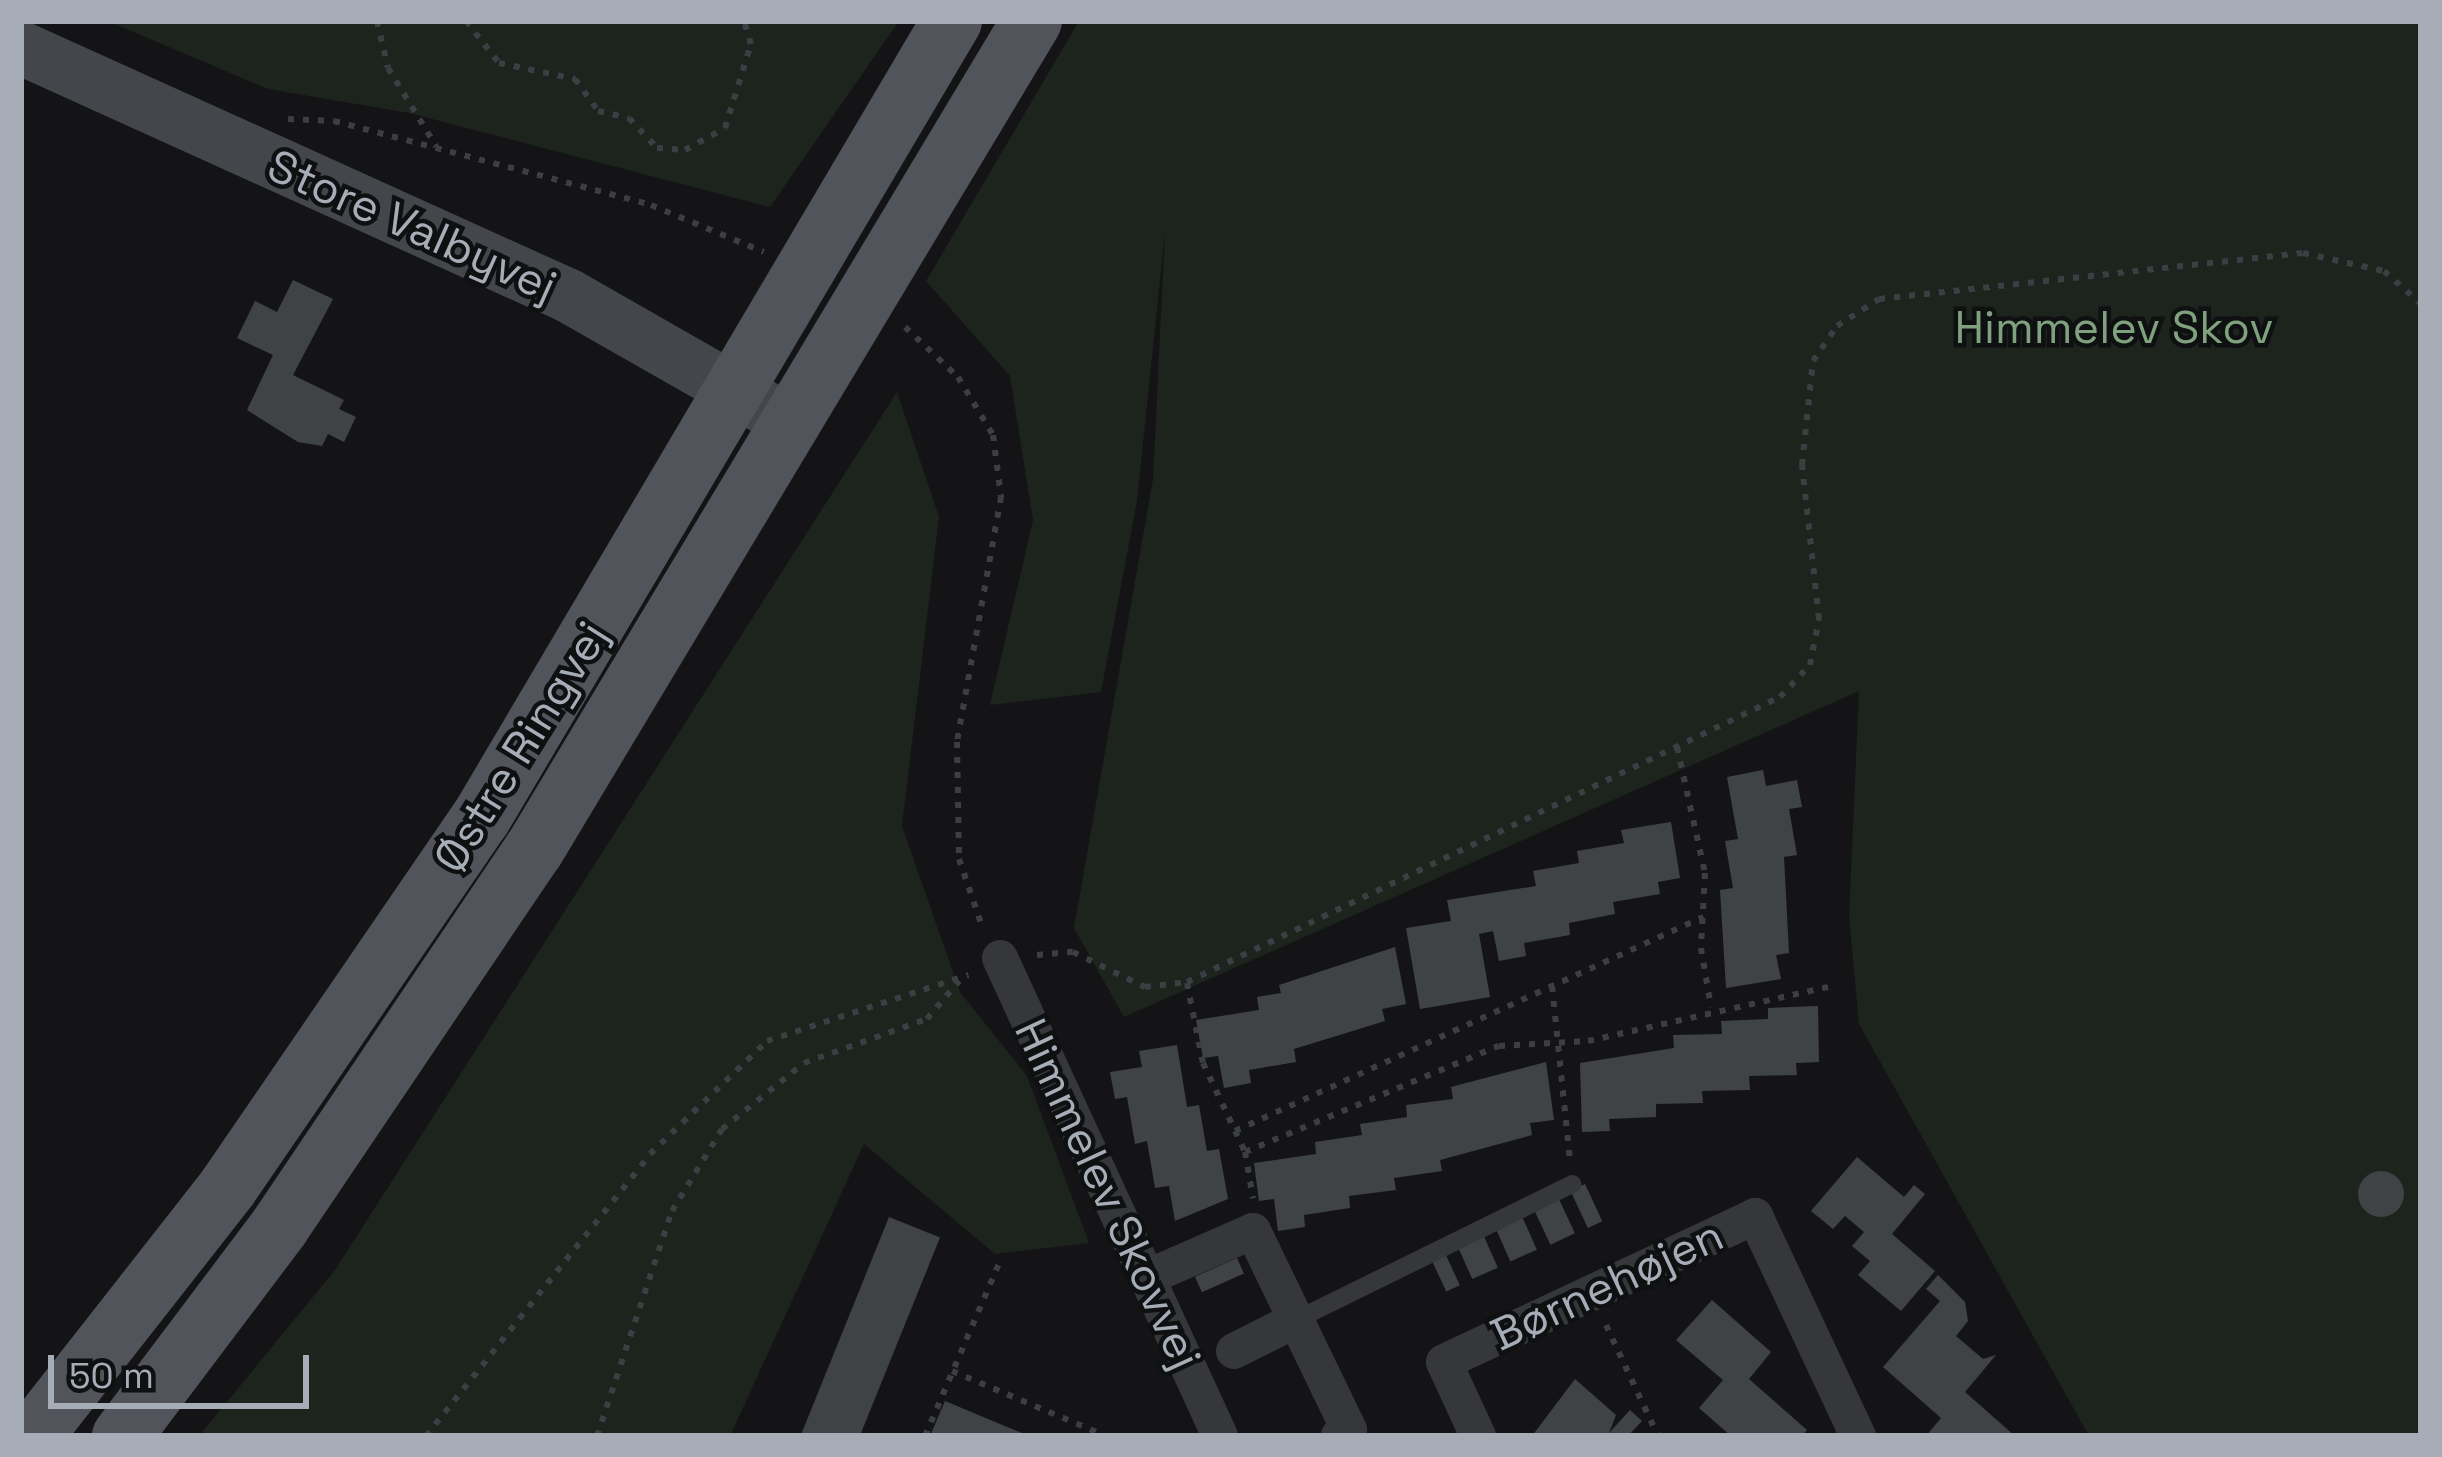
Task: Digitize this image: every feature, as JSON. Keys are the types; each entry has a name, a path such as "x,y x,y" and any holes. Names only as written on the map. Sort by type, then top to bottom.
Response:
{"main road":[{"name":"Østre Ringvej","path":"33,1436 228,1187 481,818 952,21"},
{"name":"Østre Ringvej","path":"122,1436 280,1226 534,850 1032,21"}],"street":[{"name":"Store Valbyvej","path":"21,48 569,296 793,424"},
{"name":"Himmelev Skovvej","path":"1000,958 1216,1434"},
{"name":"Børnehøjen","path":"1478,1436 1444,1362 1754,1216 1858,1436"},
{"path":"1146,1278 1253,1231 1349,1430 1339,1436"},
{"path":"1234,1351 1296,1321"}],"lane":[{"path":"1296,1321 1572,1184"}],"path":[{"path":"377,21 388,68 436,146"},
{"path":"466,21 500,63 575,79 598,111 629,118 657,148 685,150 724,128 752,44 744,21"},
{"path":"266,114 436,146 651,205 768,254"},
{"path":"426,1436 650,1154 767,1041 962,978 1000,958 1073,952 1129,983 1187,982 1780,697 1810,665 1820,619 1802,465 1814,361 1837,326 1879,299 2302,253 2384,272 2421,304"},
{"path":"904,327 958,377 993,435 1001,497 994,573 958,765 959,859 971,910 1000,958"},
{"path":"1676,746 1705,873 1702,917 1711,1007"},
{"path":"1234,1131 1702,917"},
{"path":"597,1436 672,1211 722,1129 804,1063 926,1019 962,978"},
{"path":"1187,982 1203,1063 1245,1151 1253,1231"},
{"path":"1552,986 1572,1184"},
{"path":"1245,1151 1498,1046 1558,1043 1711,1007 1833,986"},
{"path":"925,1436 1000,1261"},
{"path":"1591,1293 1658,1436"},
{"path":"952,1371 1106,1436"}],"green space":[{"path":"108,21 899,21 770,207 409,113 268,89"},
{"name":"Himmelev Skov","path":"1079,21 2421,21 2421,1436 2089,1436 1859,1024 1849,916 1859,691 1124,1017 1074,928 1153,479 1165,232 1137,501 1101,692 990,705 1033,520 1010,376 926,281"},
{"path":"897,392 939,517 902,826 960,992 1027,1076 1089,1243 995,1254 864,1144 730,1436 199,1436 335,1270"}],"building":[{"path":"293,280 333,299 293,375 344,400 339,409 356,417 344,442 328,434 322,446 298,442 247,410 273,355 237,338 255,301 277,312"},
{"path":"1763,770 1766,786 1797,780 1802,807 1789,809 1797,855 1784,857 1789,953 1776,955 1781,979 1726,988 1720,890 1733,888 1725,841 1738,839 1727,777"},
{"path":"1671,822 1680,878 1658,882 1660,894 1613,902 1615,914 1569,923 1570,935 1524,943 1526,956 1499,961 1493,931 1479,934 1490,997 1420,1009 1406,928 1451,921 1447,900 1536,886 1533,871 1579,863 1577,851 1624,843 1621,830"},
{"path":"1395,947 1406,1004 1382,1009 1385,1021 1294,1049 1296,1062 1249,1070 1251,1083 1224,1088 1218,1056 1203,1058 1196,1020 1259,1010 1257,997 1281,993 1279,985"},
{"path":"1818,1006 1819,1062 1796,1063 1797,1075 1749,1076 1750,1090 1702,1091 1703,1103 1656,1104 1656,1117 1609,1119 1610,1131 1582,1132 1580,1063 1674,1048 1673,1035 1722,1034 1721,1021 1768,1019 1768,1008"},
{"path":"1177,1045 1187,1107 1199,1105 1207,1151 1219,1149 1228,1199 1175,1221 1169,1186 1155,1188 1147,1141 1135,1144 1127,1097 1115,1099 1110,1072 1142,1067 1139,1051"},
{"path":"1546,1062 1554,1120 1530,1123 1532,1135 1440,1160 1442,1171 1394,1178 1396,1190 1349,1196 1350,1208 1304,1215 1305,1227 1278,1231 1274,1199 1259,1201 1254,1163 1316,1154 1315,1142 1362,1135 1360,1124 1407,1117 1406,1105 1453,1099 1451,1087"},
{"path":"1857,1157 1904,1197 1914,1185 1925,1194 1892,1234 1935,1271 1901,1311 1858,1275 1870,1261 1852,1246 1864,1232 1845,1216 1833,1229 1811,1211"},
{"path":"2381,1171 2397,1178 2404,1194 2397,1210 2381,1217 2365,1210 2358,1194 2365,1178"},
{"path":"1585,1184 1602,1221 1588,1228 1570,1191"},
{"path":"1558,1197 1575,1233 1550,1245 1534,1208"},
{"path":"1521,1214 1537,1250 1510,1261 1495,1226"},
{"path":"889,1217 940,1238 860,1436 801,1436"},
{"path":"1482,1232 1498,1268 1472,1279 1456,1243"},
{"path":"1443,1249 1460,1285 1446,1292 1429,1255"},
{"path":"1237,1258 1244,1274 1202,1292 1195,1277"},
{"path":"1938,1275 1965,1302 1968,1321 1956,1336 1983,1359 1996,1355 1965,1392 2015,1436 1926,1436 1941,1418 1883,1367 1940,1301 1926,1289"},
{"path":"1712,1300 1771,1352 1749,1379 1807,1430 1802,1436 1731,1436 1699,1408 1723,1380 1676,1340"},
{"path":"1575,1379 1616,1415 1609,1433 1630,1410 1642,1421 1628,1436 1532,1436"},
{"path":"945,1401 1029,1436 930,1436"}]}
